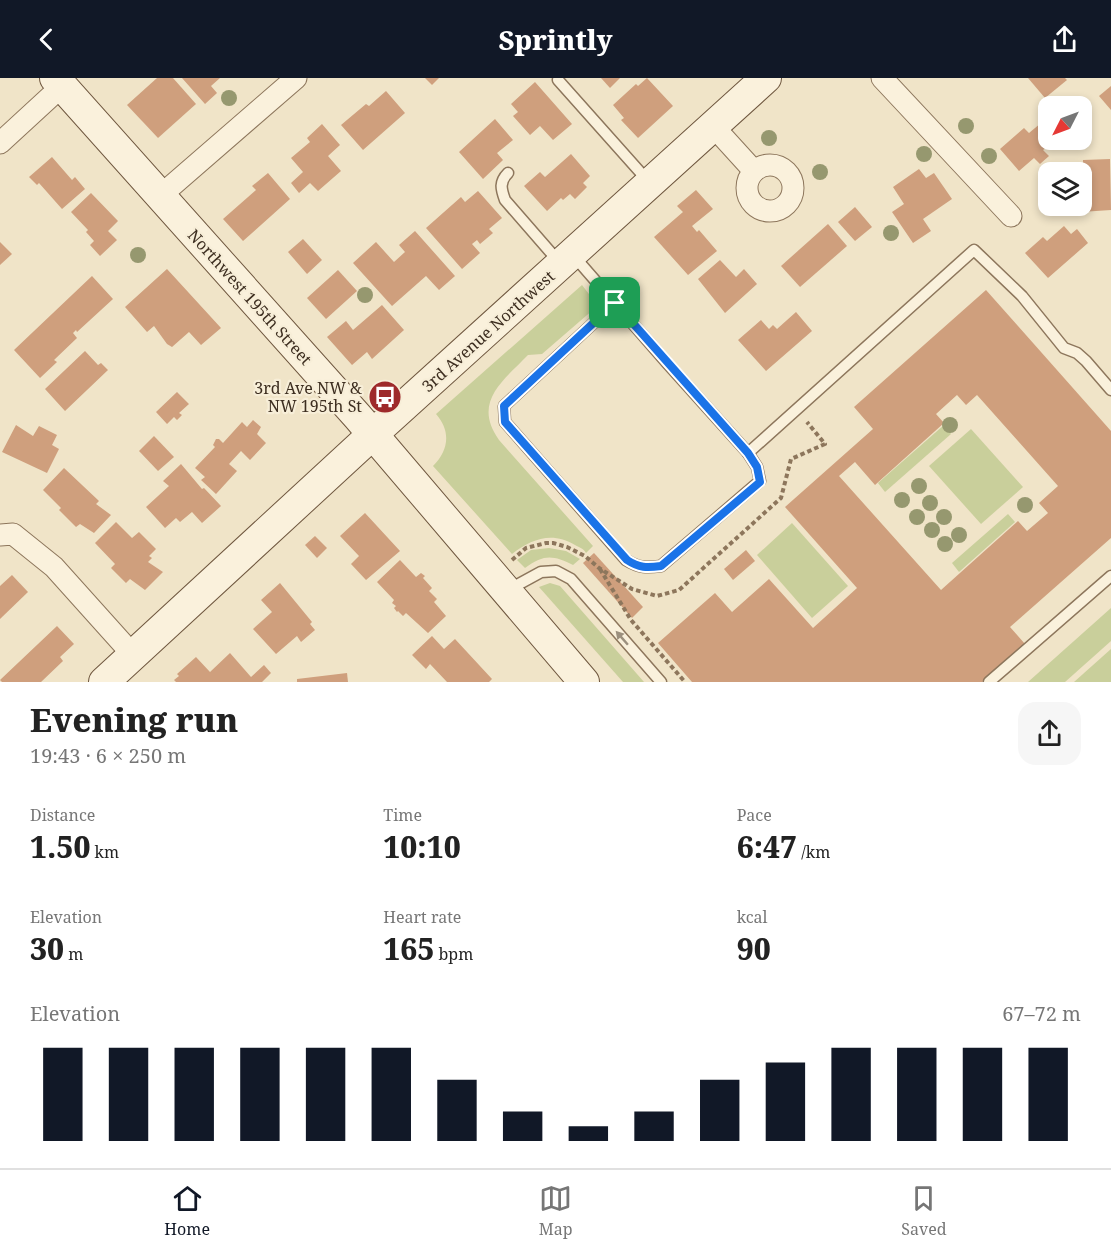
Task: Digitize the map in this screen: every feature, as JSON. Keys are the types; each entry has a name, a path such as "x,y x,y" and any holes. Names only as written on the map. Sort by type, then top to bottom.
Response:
{"street":[{"path":"160,196 296,78"},
{"name":"3rd Avenue Northwest","path":"105,682 373,434 766,78"},
{"path":"882,78 1011,216"},
{"path":"0,143 58,82"},
{"name":"Northwest 195th Street","path":"58,82 373,434 505,592 584,682"},
{"path":"714,127 754,171"},
{"path":"0,535 13,534 54,567 133,655"}],"lane":[{"path":"558,80 650,184"},
{"path":"508,173 503,177 500,188 505,200 615,303 748,453 757,467 760,482 661,566 638,567 627,560 505,422 504,406 615,303"},
{"path":"748,453 974,250 1022,296 1064,348 1077,353 1086,361 1111,390"},
{"path":"505,592 541,572 556,571 571,579 661,682"},
{"path":"989,682 1111,576"}],"path":[{"path":"599,568 631,620 685,682"}],"green space":[{"path":"582,285 592,298 594,309 542,354 528,355 509,374 494,393 489,414 491,427 499,440 593,546 586,553 566,541 550,538 534,541 512,554 433,466 442,454 446,440 444,427 436,414"},
{"path":"944,425 951,434 885,492 878,483"},
{"path":"971,429 1023,487 981,524 929,466"},
{"path":"1008,514 1015,522 959,572 952,563"},
{"path":"792,523 848,586 812,618 757,555"},
{"path":"549,548 566,551 580,559 573,565 560,559 543,558 525,568 517,560 531,550"},
{"path":"550,583 560,586 644,682 623,682 539,587"},
{"path":"1111,608 1111,641 1065,682 1028,682"},
{"path":"1111,649 1111,682 1074,682"}],"building":[{"path":"157,78 173,78 196,104 158,138 127,105"},
{"path":"182,78 220,78 211,86 217,93 205,104"},
{"path":"425,78 439,78 432,85"},
{"path":"601,78 620,78 610,88"},
{"path":"647,78 673,106 638,138 621,120 624,118 613,105 636,84 638,86"},
{"path":"1028,78 1065,78 1067,80 1047,96 1043,96"},
{"path":"535,82 572,124 553,140 540,126 530,135 513,116 518,112 511,104"},
{"path":"1111,86 1111,110 1099,96"},
{"path":"386,91 405,113 363,150 341,125"},
{"path":"495,119 513,140 497,153 503,160 483,179 459,152"},
{"path":"322,124 340,145 328,156 341,171 318,191 310,183 299,193 291,183 303,172 291,158 310,142 307,138"},
{"path":"1038,126 1038,150 1043,150 1049,156 1042,162 1038,162 1034,158 1019,171 1000,149 1024,128 1029,133"},
{"path":"571,154 590,176 583,183 587,187 575,199 570,194 563,200 561,198 547,211 524,186 540,172 545,177"},
{"path":"52,157 72,180 75,177 85,189 62,209 39,183 37,185 29,177"},
{"path":"1110,159 1111,210 1092,211 1092,162 1083,162 1083,160"},
{"path":"919,169 926,178 934,173 952,199 923,219 931,231 913,243 892,212 904,204 893,187"},
{"path":"268,173 290,199 243,241 223,219 256,190 252,186"},
{"path":"696,190 713,209 692,226 697,232 699,230 717,251 688,275 654,237 683,212 677,206"},
{"path":"478,191 502,218 489,229 493,233 480,244 477,240 472,244 480,253 462,269 426,228 461,197 465,202"},
{"path":"91,193 118,221 108,231 117,240 100,256 90,245 94,241 86,232 88,230 71,212"},
{"path":"855,207 872,227 855,241 838,222"},
{"path":"828,224 847,246 800,287 781,266"},
{"path":"1064,226 1071,234 1077,229 1088,243 1048,278 1025,253 1043,237 1047,241"},
{"path":"415,231 455,276 439,290 426,276 392,306 353,263 376,242 394,262 405,252 399,245"},
{"path":"303,239 322,260 307,274 288,252"},
{"path":"0,242 12,254 0,265"},
{"path":"720,260 736,277 744,269 757,284 725,313 698,279"},
{"path":"167,269 221,328 201,345 189,332 172,347 167,344 154,326 147,332 125,307"},
{"path":"338,270 357,291 326,319 307,298"},
{"path":"92,276 113,299 77,332 76,330 73,333 77,338 54,360 57,362 40,378 14,350"},
{"path":"986,290 1111,431 1111,538 1010,627 1025,644 982,682 692,682 658,643 715,593 732,612 769,579 813,628 857,588 785,507 873,429 854,407","holes":["957,395 966,405 977,395 1058,486 1039,503 1048,513 1027,531 1018,521 941,590 839,476 855,462 875,485 944,423 936,414"]},
{"path":"382,305 404,330 372,359 367,352 352,365 327,337 346,321 353,330"},
{"path":"796,312 812,331 766,371 738,340 761,320 769,329 773,325 777,329"},
{"path":"85,351 98,365 101,363 108,370 65,411 45,389"},
{"path":"177,392 189,404 179,413 182,415 177,420 174,417 167,424 156,412"},
{"path":"253,420 261,427 257,434 266,443 250,460 241,451 229,464 237,471 216,494 201,480 205,477 195,468 215,447 213,445 216,439 223,443 242,422 247,427"},
{"path":"16,425 33,436 39,426 57,435 52,445 59,449 47,473 2,452"},
{"path":"154,436 174,457 158,471 139,451"},
{"path":"181,464 202,489 204,488 221,506 202,523 192,512 180,522 176,518 165,528 146,507 169,486 163,481"},
{"path":"64,468 99,501 96,504 111,515 94,533 80,524 76,527 43,490"},
{"path":"365,513 400,551 366,580 351,564 359,556 340,536"},
{"path":"116,522 132,538 139,532 156,549 149,556 152,558 148,562 163,572 145,590 130,579 126,583 111,568 115,564 95,543"},
{"path":"315,536 327,548 317,558 305,545"},
{"path":"746,550 755,561 733,580 724,569"},
{"path":"594,553 643,607 632,618 583,563"},
{"path":"400,560 416,577 421,573 425,576 423,578 432,588 429,591 437,599 434,602 446,616 428,633 406,613 403,616 397,612 394,608 396,606 392,603 394,600 377,582"},
{"path":"12,575 28,592 0,619 0,586"},
{"path":"280,583 312,622 310,624 315,630 301,642 297,636 276,654 253,629 272,612 261,600"},
{"path":"57,626 74,644 60,657 63,661 41,682 2,682 0,680"},
{"path":"432,636 444,649 455,639 492,679 489,682 447,682 430,664 426,669 412,655"},
{"path":"230,653 251,677 264,665 271,673 262,682 176,682 174,680 179,676 177,674 196,657 210,672"},
{"path":"347,673 348,682 297,682 297,679"}],"place":[{"name":"3rd Ave NW & NW 195th St","path":"385,397"}],"route":[{"path":"615,303 748,453 757,467 760,482 661,566 638,567 627,560 505,422 504,406 615,303"}]}
